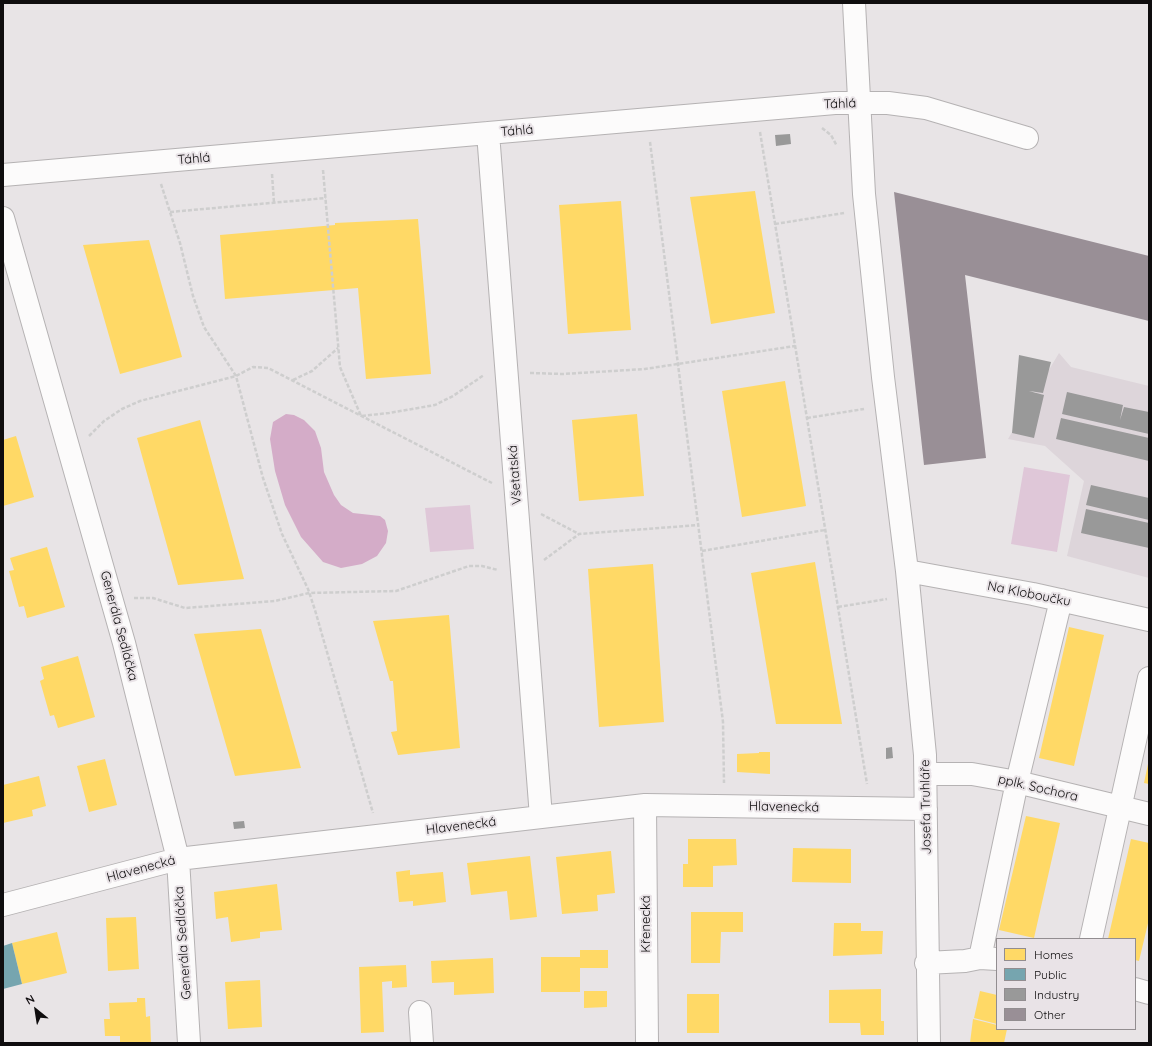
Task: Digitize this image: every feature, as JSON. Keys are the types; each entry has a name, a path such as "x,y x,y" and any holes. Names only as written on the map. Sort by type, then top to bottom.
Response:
{"street":[{"name":"Josefa Truhláře","path":"854,3 864,194 883,378 907,571 926,774 926,963 929,1043"},
{"name":"Táhlá","path":"3,175 834,104 888,103 926,108 1027,138"},
{"name":"Všetatská","path":"488,133 541,817"},
{"name":"Generála Sedláčka","path":"3,218 112,602 178,859 189,1043"},
{"name":"Na Kloboučku","path":"907,571 1061,600 1149,620"},
{"path":"926,963 988,958 1017,782 1061,600"},
{"path":"1091,938 1149,678"},
{"name":"pplk. Sochora","path":"926,774 972,774 1017,782 1149,814"},
{"name":"Hlavenecká","path":"3,905 178,859 645,805 926,809"},
{"name":"Křenecká","path":"645,805 647,1043"},
{"path":"1136,989 1149,993"},
{"path":"420,1012 422,1043"}],"path":[{"path":"648,120 723,722 724,789"},
{"path":"816,124 831,135 838,147"},
{"path":"760,131 868,792"},
{"path":"321,147 340,367 361,416"},
{"path":"270,152 274,203"},
{"path":"155,162 180,243 193,296 204,327 236,376 263,478 282,534 309,594 374,818"},
{"path":"170,212 326,198"},
{"path":"775,224 848,212"},
{"path":"361,416 435,405 453,396 483,375 506,371 563,374 645,369 795,346"},
{"path":"292,380 312,371 338,348"},
{"path":"69,449 84,442 104,421 122,409 140,401 236,376 253,368 268,368 491,483 515,482"},
{"path":"807,418 869,408"},
{"path":"535,511 579,534 699,525"},
{"path":"702,551 825,530"},
{"path":"112,602 136,598 153,598 185,608 275,601 309,594 396,591 469,566 482,566 504,571 522,570 537,566 579,534"},
{"path":"838,607 892,598"}],"shaded area":[{"path":"1059,353 1071,367 1149,386 1149,578 1067,556 1084,481 1045,446 1008,439"},
{"path":"286,414 294,415 304,420 315,431 321,448 324,472 334,495 341,505 353,513 380,516 385,520 388,531 386,543 377,556 362,564 341,568 323,562 301,537 285,505 275,471 270,439 273,422"},
{"path":"1024,467 1070,475 1057,552 1011,544"},
{"path":"470,505 474,549 430,552 425,508"}],"building: Homes":[{"path":"755,191 775,313 711,324 690,197"},
{"path":"621,201 631,330 568,334 559,205"},
{"path":"418,219 431,374 366,379 358,288 225,299 220,235 335,225 335,223"},
{"path":"149,240 182,357 120,374 83,245"},
{"path":"785,381 806,506 742,517 722,391"},
{"path":"637,414 644,496 579,501 572,420"},
{"path":"200,420 244,579 178,585 137,438"},
{"path":"16,436 34,497 3,506 3,440"},
{"path":"47,547 65,607 27,618 24,606 19,607 9,571 14,570 10,558"},
{"path":"815,562 842,724 776,724 751,573"},
{"path":"653,564 664,722 599,727 588,569"},
{"path":"449,615 460,748 398,755 391,732 397,731 393,681 390,681 373,621"},
{"path":"1069,627 1104,635 1074,766 1039,758"},
{"path":"261,629 301,768 235,776 194,634"},
{"path":"78,656 95,717 58,728 54,715 50,716 40,681 44,679 41,667"},
{"path":"770,752 770,774 737,772 737,754"},
{"path":"105,759 117,805 89,812 77,766"},
{"path":"1149,764 1149,784 1144,783"},
{"path":"39,776 46,806 32,810 33,816 3,823 3,785"},
{"path":"1026,816 1060,823 1034,938 999,930"},
{"path":"688,839 736,839 737,865 713,866 713,887 683,887 683,864 688,864"},
{"path":"1131,839 1149,843 1149,919 1139,961 1136,960 1136,938 1108,938"},
{"path":"793,848 851,849 851,883 792,882"},
{"path":"611,851 615,893 597,895 598,911 562,914 556,857"},
{"path":"530,856 537,917 510,920 507,891 471,895 467,863"},
{"path":"410,870 410,875 443,872 446,902 413,906 413,901 399,902 396,872"},
{"path":"277,884 282,930 260,932 260,938 231,942 228,917 216,919 214,892"},
{"path":"691,912 743,912 743,932 721,932 720,963 691,963"},
{"path":"136,917 139,969 108,971 106,918"},
{"path":"834,923 861,923 861,931 883,931 882,954 833,956"},
{"path":"57,932 67,973 22,984 12,943"},
{"path":"580,950 608,950 608,968 580,968 580,992 541,992 541,957 580,957"},
{"path":"493,958 494,993 454,995 454,982 432,983 431,961"},
{"path":"406,965 407,987 392,988 392,981 382,982 384,1032 361,1033 359,967"},
{"path":"260,980 262,1027 228,1029 225,982"},
{"path":"881,989 881,1021 884,1021 884,1035 861,1035 860,1023 829,1023 829,990"},
{"path":"584,991 607,991 607,1007 584,1008"},
{"path":"980,991 996,995 996,1024 974,1018"},
{"path":"687,994 719,994 719,1033 687,1033"},
{"path":"137,998 145,998 146,1017 150,1016 151,1043 120,1043 120,1036 105,1036 104,1019 110,1019 109,1003 137,1002"},
{"path":"973,1019 996,1025 996,1030 1007,1030 1004,1043 970,1043"}],"building: Public":[{"path":"12,943 22,984 3,989 3,946"}],"building: Industry":[{"path":"790,134 791,144 776,146 775,135"},
{"path":"1019,355 1051,362 1043,393 1029,391 1044,395 1034,438 1012,433"},
{"path":"1067,392 1123,405 1120,420 1124,407 1149,412 1149,434 1062,414"},
{"path":"1061,418 1149,438 1149,461 1056,439"},
{"path":"1091,485 1149,498 1149,520 1086,505"},
{"path":"1086,509 1149,523 1149,548 1081,533"},
{"path":"892,747 893,758 886,759 886,748"},
{"path":"244,821 245,828 234,829 233,822"}],"building: Other":[{"path":"894,192 1149,256 1149,321 965,275 986,458 924,465"}]}
